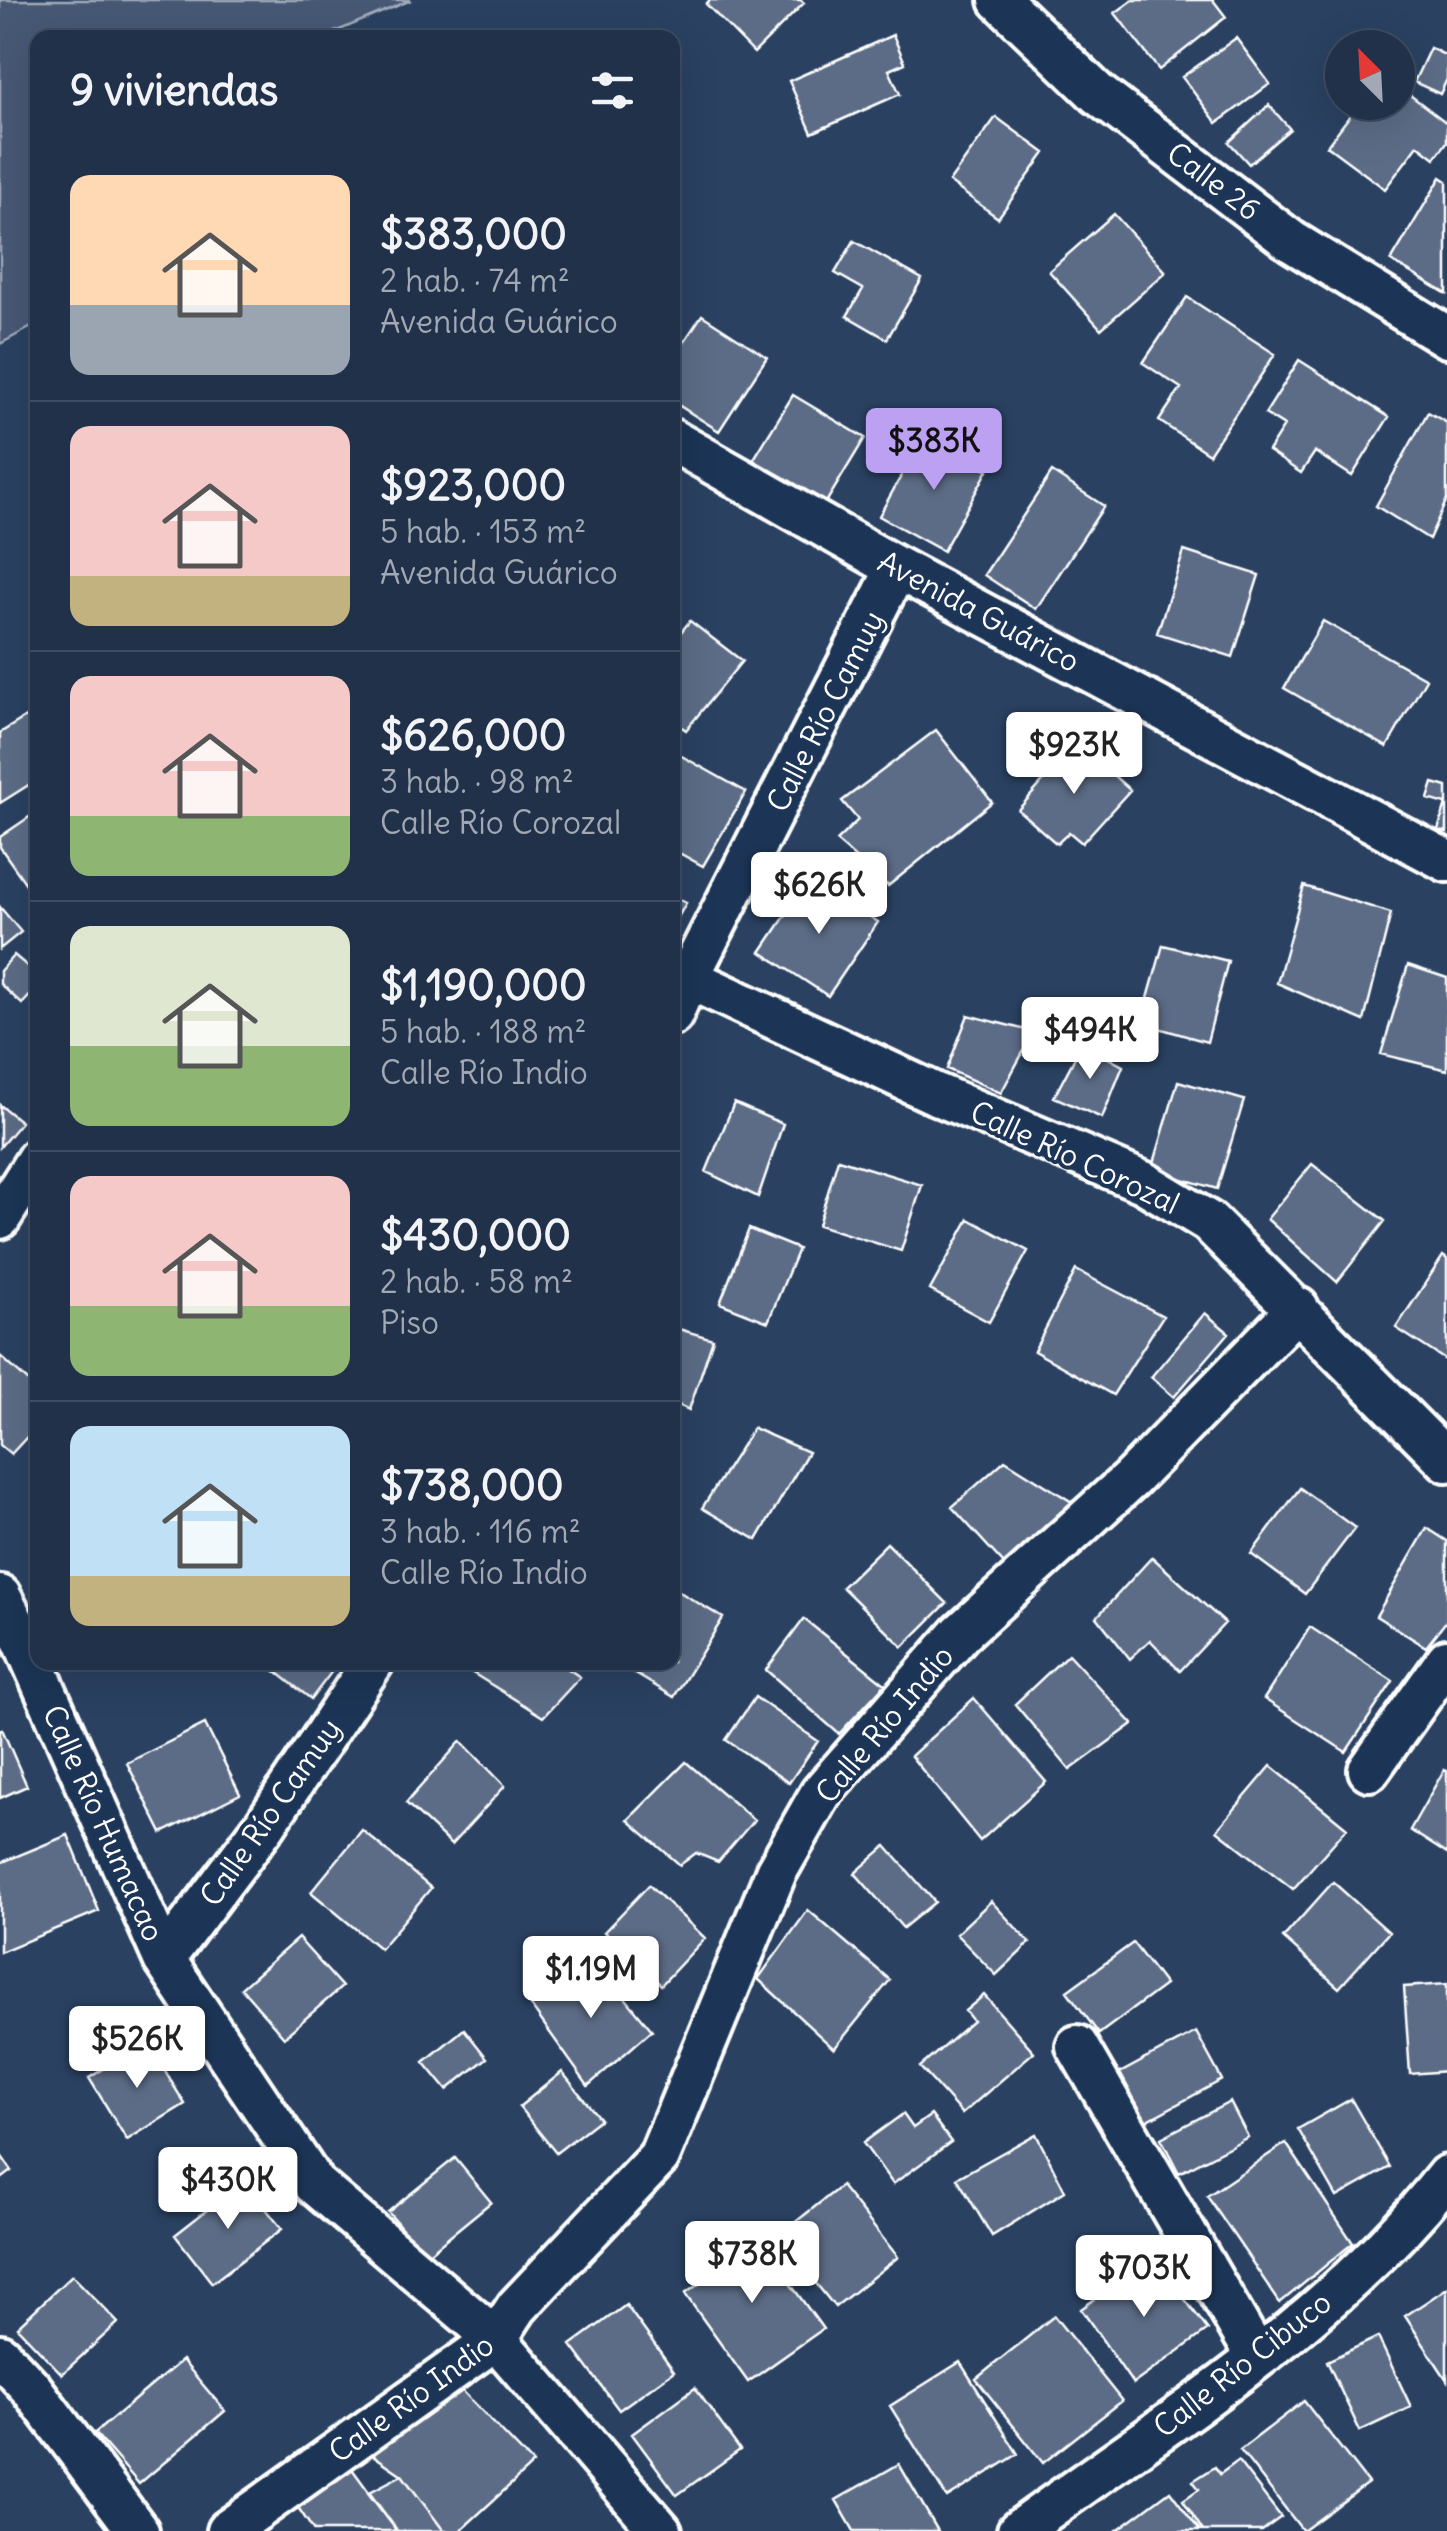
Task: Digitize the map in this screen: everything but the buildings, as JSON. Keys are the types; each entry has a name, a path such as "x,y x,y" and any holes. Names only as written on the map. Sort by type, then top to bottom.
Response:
{"street":[{"name":"Calle 26","path":"1000,0 1098,94 1291,241 1447,337"},
{"name":"Avenida Guárico","path":"680,445 897,568 1447,860"},
{"name":"Calle Río Camuy","path":"680,996 897,568"},
{"name":"Calle Río Corozal","path":"688,978 936,1094 1143,1182 1210,1222 1447,1460"},
{"path":"0,1218 30,1171"},
{"name":"Calle Río Indio","path":"226,2531 496,2339 518,2307 659,2157 776,1872 822,1793 960,1633 1131,1479 1298,1308"},
{"name":"Calle Río Humacao","path":"0,1596 30,1656"},
{"path":"1369,1770 1447,1660"},
{"name":"Calle Río Humacao","path":"36,1670 164,1959 314,2184 496,2339 661,2531"},
{"name":"Calle Río Camuy","path":"164,1959 265,1825 368,1670"},
{"path":"1077,2046 1258,2357"},
{"name":"Calle Río Cibuco","path":"1018,2531 1300,2326 1442,2195"},
{"path":"0,2354 31,2388 138,2531"}],"shaded area":[{"path":"0,0 411,0 340,30 30,30 30,328 0,344"}]}
